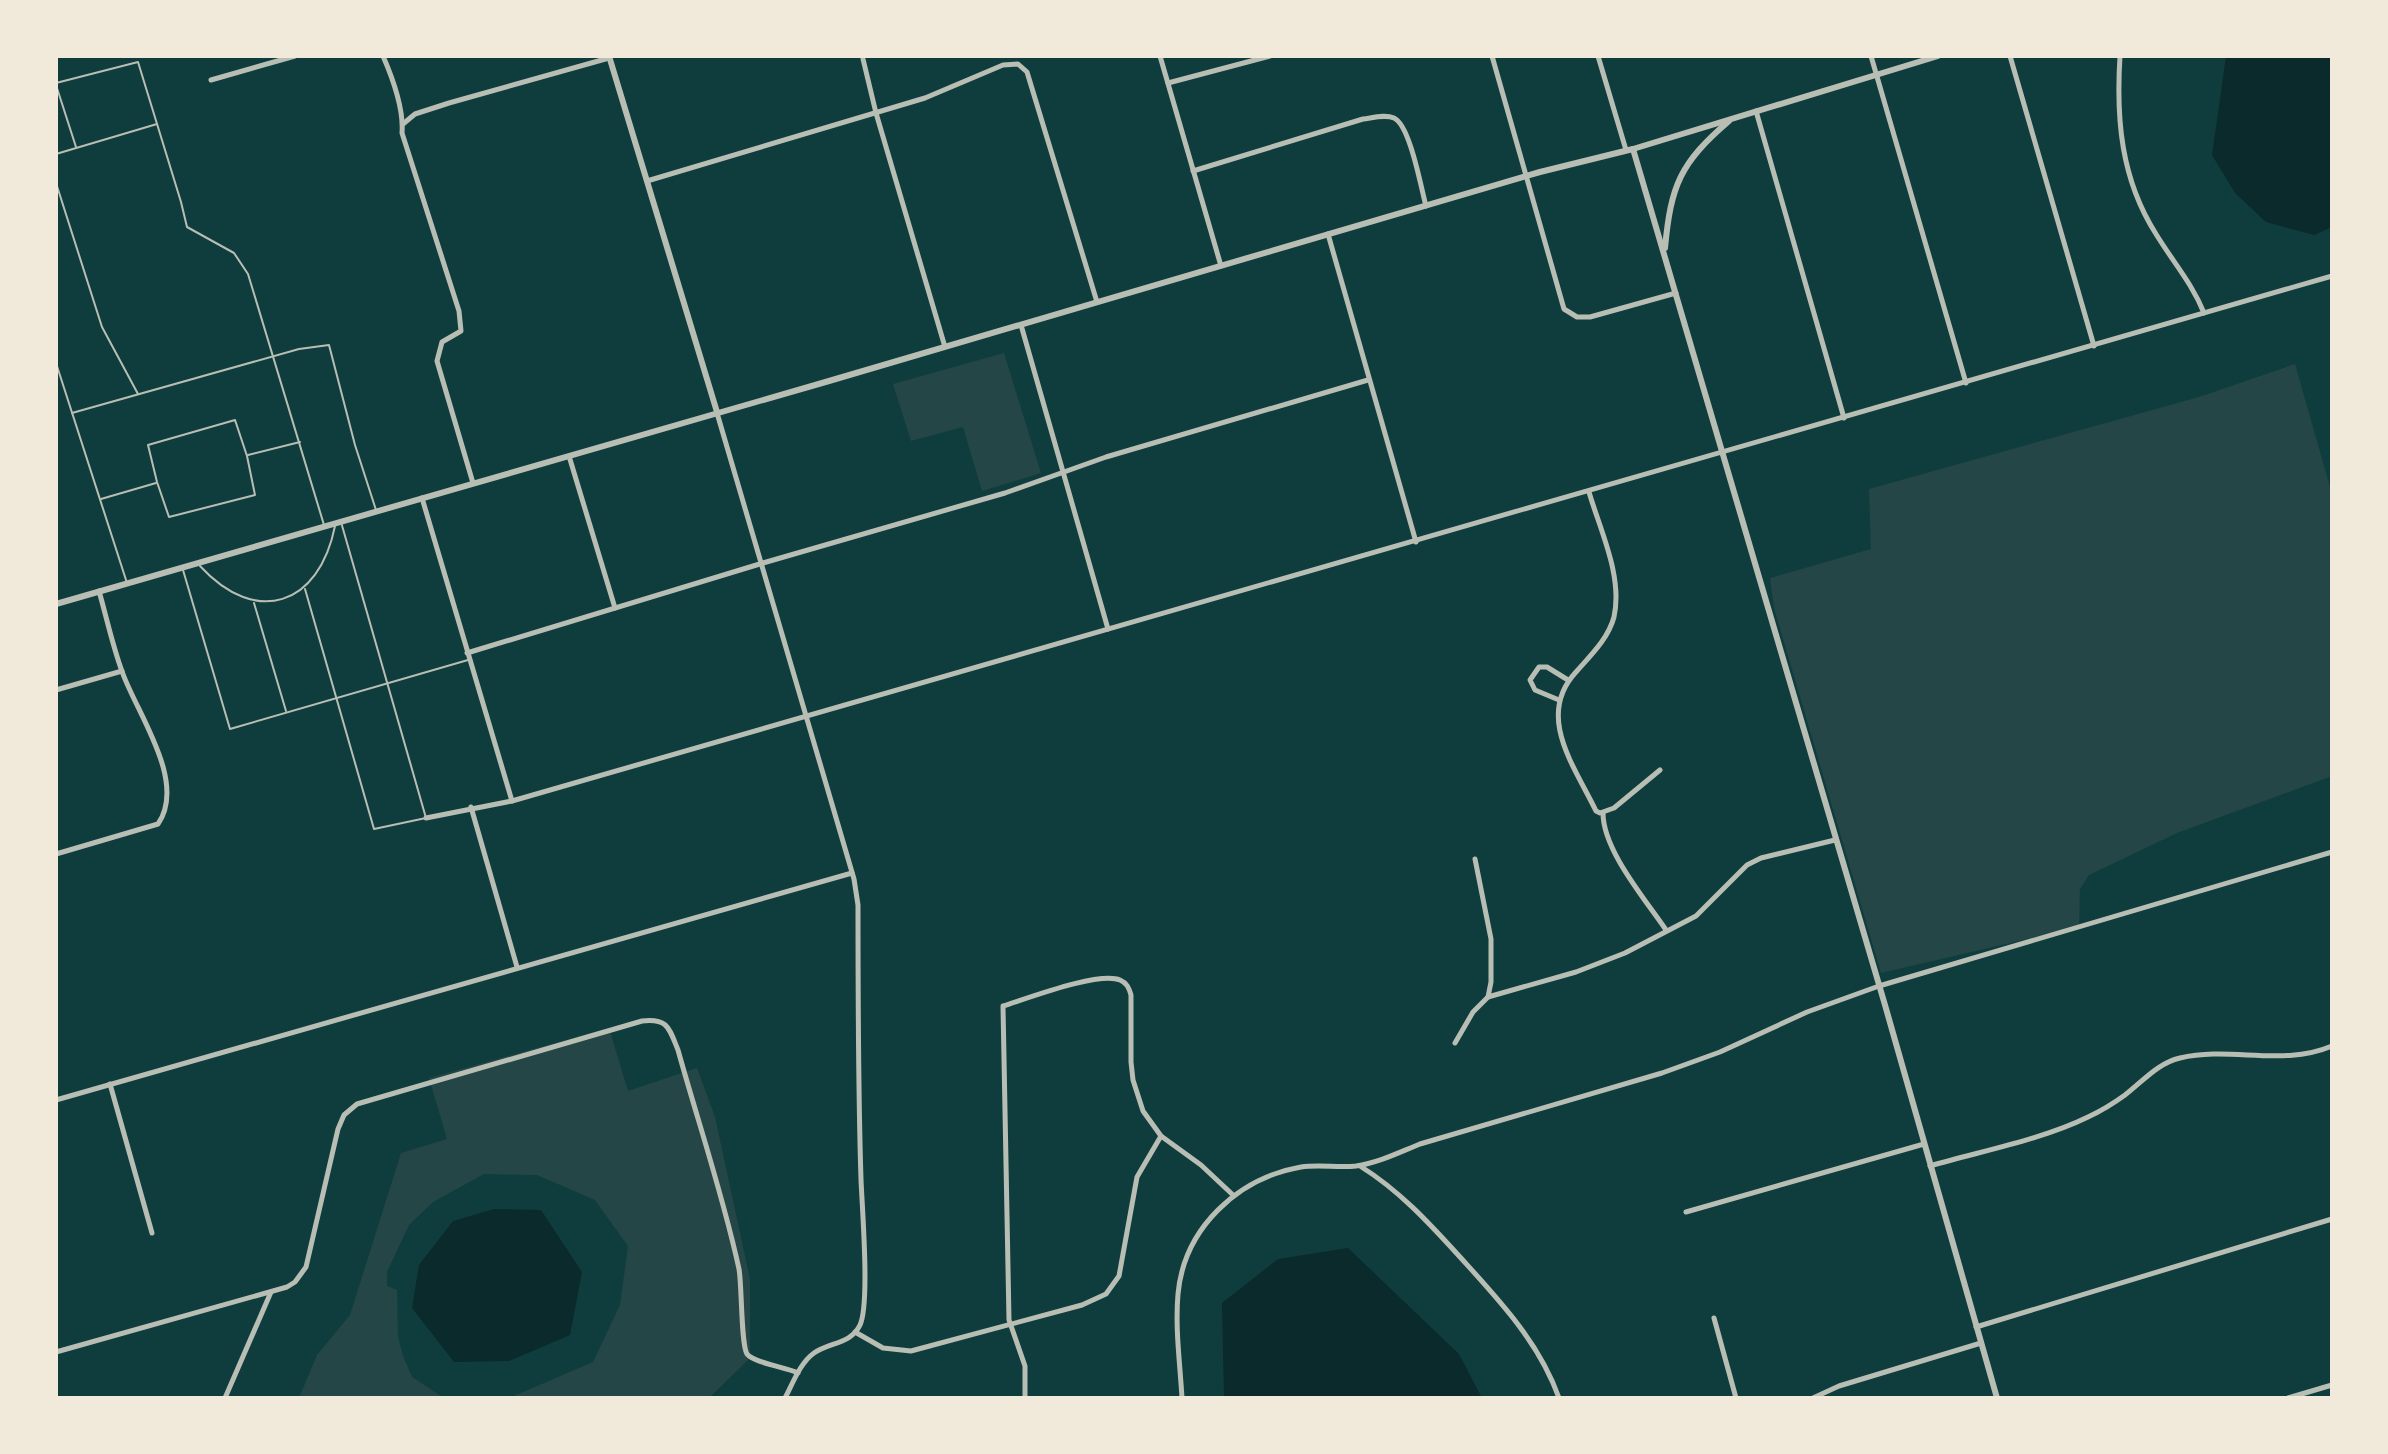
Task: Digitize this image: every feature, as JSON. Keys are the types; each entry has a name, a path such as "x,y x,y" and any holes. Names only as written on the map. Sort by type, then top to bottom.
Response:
{"street":[{"path":"211,80 295,56"},
{"path":"383,56 403,124 402,133 459,311 461,331 442,342 437,361 473,483"},
{"path":"1160,56 1221,266"},
{"path":"1168,83 1270,56"},
{"path":"1492,56 1562,304 1571,315 1590,317 1676,293"},
{"path":"1598,56 1665,252 1997,1398"},
{"path":"1871,56 1966,383"},
{"path":"56,604 1527,176 1630,150 1938,56"},
{"path":"2010,56 2094,346"},
{"path":"2120,56 2118,121 2136,194 2156,236 2196,291 2204,313"},
{"path":"403,124 415,114 609,57 763,563 852,873 858,905 858,1087 864,1273 862,1318 847,1340 816,1351 798,1373 785,1398"},
{"path":"863,59 945,347"},
{"path":"647,181 925,98 1003,65 1018,64 1027,72 1097,302"},
{"path":"1756,110 1844,418"},
{"path":"1193,171 1363,119 1394,117 1405,129 1426,206"},
{"path":"1665,252 1669,208 1678,179 1698,150 1733,117"},
{"path":"1328,234 1416,542"},
{"path":"426,818 512,801 2332,276"},
{"path":"1021,325 1108,629"},
{"path":"468,656 615,608 1005,493 1062,472 1368,380"},
{"path":"569,455 615,608"},
{"path":"1589,492 1613,571 1616,604 1604,639 1568,680 1559,700 1559,727 1563,744 1596,811 1603,813"},
{"path":"422,498 512,801"},
{"path":"56,854 158,824 165,814 169,794 164,773 122,671 99,591"},
{"path":"1559,700 1535,690 1530,680 1532,674 1539,667 1547,667 1568,680"},
{"path":"56,690 122,671"},
{"path":"1603,813 1660,770"},
{"path":"471,807 517,967"},
{"path":"1603,813 1604,832 1666,930"},
{"path":"1455,1043 1473,1012 1488,997 1576,972 1625,953 1696,916 1747,865 1761,858 1835,840"},
{"path":"1182,1398 1177,1343 1178,1291 1182,1274 1197,1236 1214,1213 1233,1195 1260,1179 1319,1165 1359,1165 1662,1073 1732,1047 1807,1012 1879,986 2332,852"},
{"path":"1475,859 1491,939 1488,997"},
{"path":"56,1100 852,873"},
{"path":"1025,1398 1025,1366 1010,1323 1007,1270 1003,1006 1094,980 1118,979 1125,982 1131,995 1133,1080 1143,1111 1161,1136 1201,1165 1233,1195"},
{"path":"56,1352 295,1282 306,1267 338,1129 348,1110 367,1100 656,1019 667,1025 678,1050 732,1243 743,1299 743,1344 746,1352 757,1361 783,1366 798,1373"},
{"path":"1930,1166 2059,1129 2086,1118 2123,1096 2154,1070 2178,1058 2216,1054 2286,1056 2332,1046"},
{"path":"110,1084 152,1233"},
{"path":"855,1331 883,1348 911,1351 1082,1305 1106,1294 1115,1285 1124,1260 1137,1177 1161,1136"},
{"path":"1686,1212 1924,1144"},
{"path":"1359,1165 1411,1203 1495,1296 1540,1356 1559,1398"},
{"path":"1976,1327 2332,1219"},
{"path":"225,1398 272,1291"},
{"path":"1714,1318 1736,1398"},
{"path":"1813,1398 1839,1386 1981,1343"},
{"path":"2288,1398 2332,1385"}],"lane":[{"path":"76,148 56,83 138,62 159,124 184,221 195,233 224,246 241,261 248,274 324,526"},
{"path":"56,154 159,124"},
{"path":"56,183 102,327 138,395"},
{"path":"72,413 274,356 329,345 355,445 377,511"},
{"path":"56,363 127,583"},
{"path":"235,420 255,495 169,517 157,482 148,445 235,420"},
{"path":"247,456 300,442"},
{"path":"101,499 157,482"},
{"path":"305,589 374,829 426,818 338,522"},
{"path":"196,563 225,589 253,601 278,600 305,589 328,552 338,522"},
{"path":"182,567 230,729 386,684 468,656"},
{"path":"253,601 286,713"}],"shaded area":[{"path":"2226,56 2332,56 2332,227 2314,235 2266,222 2235,193 2212,155"},
{"path":"1004,353 1041,473 982,491 963,427 911,441 893,384"},
{"path":"2295,364 2332,494 2332,776 2177,833 2089,875 2080,889 2079,927 1881,973 1774,608 1770,578 1871,549 1869,489 2199,397"},
{"path":"609,1028 628,1091 697,1068 715,1117 750,1279 750,1358 709,1398 494,1398 514,1396 593,1362 620,1305 628,1246 595,1200 537,1175 484,1174 433,1202 409,1225 387,1272 387,1286 397,1290 398,1337 412,1377 444,1398 299,1398 317,1355 350,1315 401,1153 447,1139 429,1078"},
{"path":"494,1209 541,1210 582,1272 570,1335 509,1361 454,1362 412,1308 419,1265 453,1221"},
{"path":"1348,1248 1459,1354 1482,1398 1224,1398 1222,1303 1278,1259"}]}
